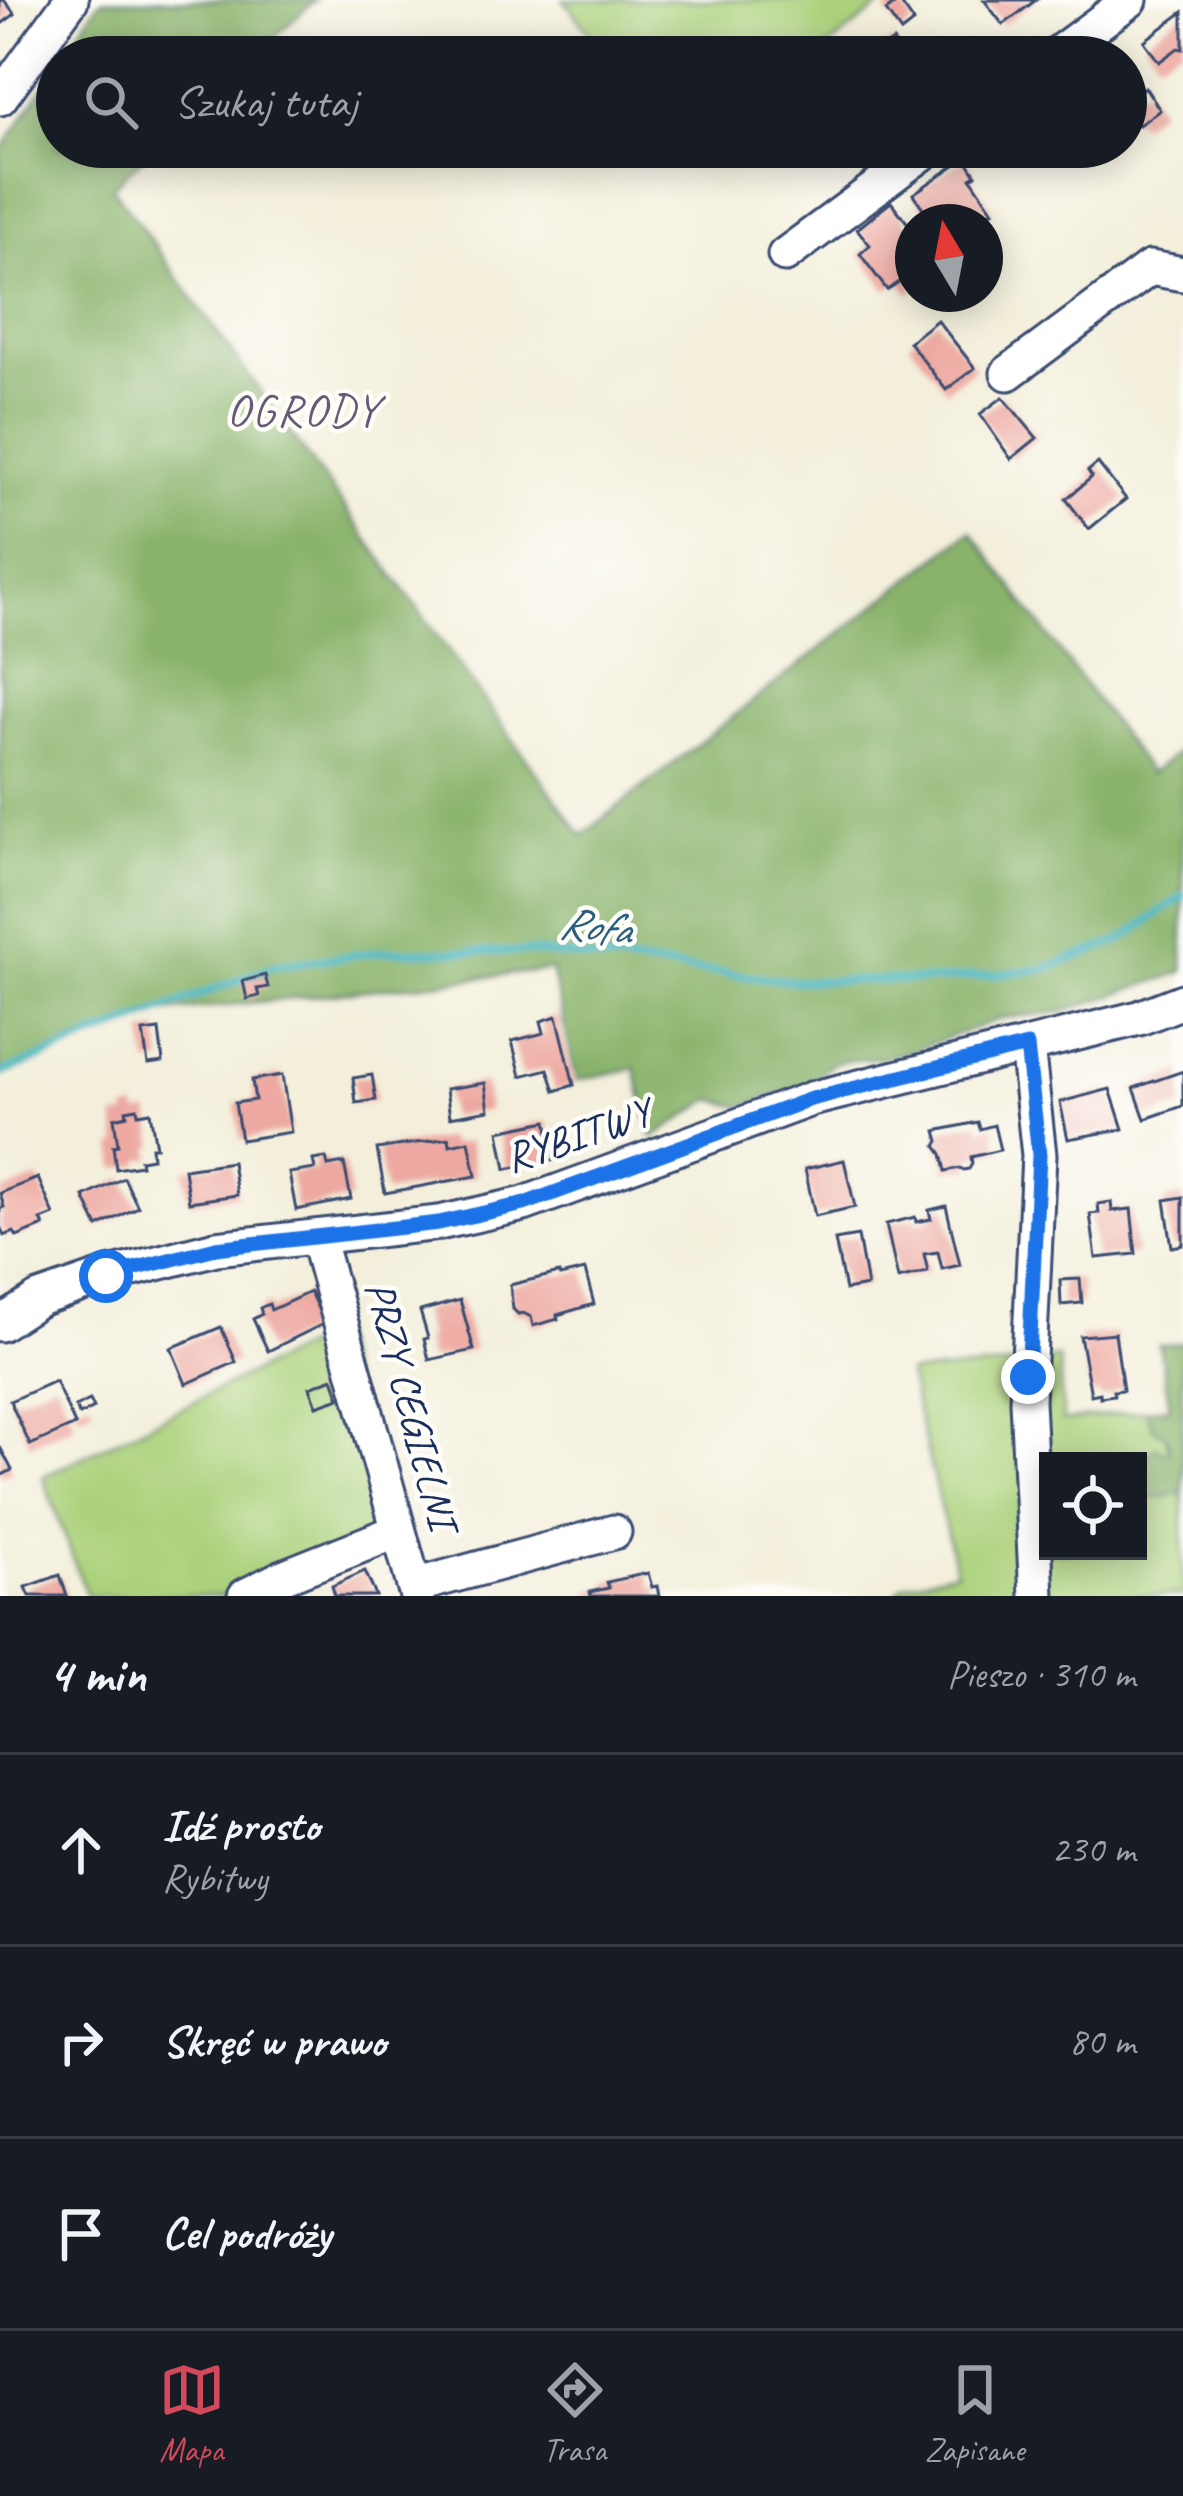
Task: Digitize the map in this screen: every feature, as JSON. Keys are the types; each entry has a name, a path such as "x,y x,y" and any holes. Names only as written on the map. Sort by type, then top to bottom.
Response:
{"street":[{"path":"44,36 70,0"},
{"path":"1081,36 1130,0"},
{"path":"0,98 36,48"},
{"path":"785,256 904,168"},
{"path":"1008,373 1150,268 1183,274"},
{"name":"RYBITWY","path":"0,1324 39,1299 216,1248 439,1223 524,1204 811,1099 1139,1018 1183,1001"},
{"path":"1027,1046 1039,1155 1027,1401 1037,1596"},
{"name":"PRZY CEGIELNI","path":"317,1237 416,1591"},
{"path":"245,1596 398,1531"},
{"path":"416,1591 614,1532"}],"green space":[{"path":"100,0 315,0 276,36 77,36"},
{"path":"564,0 888,0 842,36 592,36"},
{"path":"36,98 36,168 132,168 112,187 582,835 971,531 1150,774 1183,748 1183,972 1063,1012 1003,1018 896,1056 835,1062 808,1084 740,1107 712,1099 653,1138 635,1068 577,1080 551,970 157,1013 0,1077 0,152"},
{"path":"336,1331 388,1528 238,1596 87,1596 43,1477"},
{"path":"1183,1343 1183,1596 893,1596 903,1585 956,1571 908,1373 1059,1358 1063,1421 1170,1407 1159,1345"},
{"path":"1183,1343 1183,1503 1181,1491 1147,1497 1147,1456 1157,1448 1164,1453 1169,1450 1166,1435 1153,1428 1146,1410 1170,1407 1159,1345"}],"building":[{"path":"0,0 15,14 0,25"},
{"path":"984,0 1036,0 1003,25"},
{"path":"899,1 914,22 901,32 886,11"},
{"path":"1183,12 1183,49 1159,62 1147,39"},
{"path":"1147,90 1160,110 1147,119"},
{"path":"951,168 971,168 976,175 971,178 988,204 920,204 913,194"},
{"path":"891,202 895,207 895,284 887,290 860,254 870,245 857,229"},
{"path":"937,320 975,368 946,390 909,342"},
{"path":"1003,397 1037,438 1011,459 980,414"},
{"path":"1098,463 1126,499 1089,529 1066,499 1092,477 1088,471"},
{"path":"265,975 268,987 257,989 259,996 247,999 243,981"},
{"path":"557,1016 574,1085 555,1091 548,1069 521,1076 512,1041 544,1033 541,1021"},
{"path":"159,1030 163,1062 148,1064 143,1032"},
{"path":"1183,1071 1183,1106 1145,1119 1134,1088"},
{"path":"282,1075 291,1132 241,1140 235,1103 255,1100 252,1080"},
{"path":"372,1075 376,1100 356,1103 353,1078"},
{"path":"485,1083 489,1110 450,1117 446,1089"},
{"path":"1110,1089 1123,1129 1068,1139 1060,1102"},
{"path":"137,1108 138,1114 150,1112 156,1147 151,1147 152,1158 140,1160 141,1165 116,1169 114,1118"},
{"path":"547,1121 554,1160 506,1169 499,1131"},
{"path":"978,1122 980,1129 994,1125 1000,1150 971,1157 969,1169 946,1171 936,1146 936,1131"},
{"path":"449,1138 450,1145 469,1141 476,1176 385,1193 377,1149"},
{"path":"326,1158 328,1166 344,1163 351,1199 296,1210 289,1173 315,1169 313,1160"},
{"path":"844,1160 855,1207 815,1216 805,1169"},
{"path":"232,1162 237,1195 189,1202 184,1169"},
{"path":"38,1178 54,1215 41,1220 44,1226 17,1237 14,1232 4,1236 0,1193"},
{"path":"124,1178 138,1207 98,1227 84,1197"},
{"path":"1183,1197 1183,1245 1172,1247 1165,1200"},
{"path":"1111,1202 1112,1211 1131,1209 1136,1254 1096,1258 1090,1214 1099,1213 1098,1204"},
{"path":"946,1206 960,1265 942,1269 938,1252 924,1254 928,1272 898,1279 886,1224 915,1217 916,1222 931,1219 929,1210"},
{"path":"858,1236 867,1286 845,1290 835,1240"},
{"path":"585,1270 594,1304 533,1326 531,1317 513,1309 510,1285"},
{"path":"1080,1279 1082,1303 1061,1305 1060,1280"},
{"path":"310,1292 325,1323 268,1351 253,1319 262,1314 260,1308 269,1304 271,1310"},
{"path":"460,1300 474,1350 429,1360 420,1311"},
{"path":"221,1327 236,1362 186,1384 171,1348"},
{"path":"1115,1333 1123,1390 1091,1395 1080,1336"},
{"path":"333,1378 340,1398 317,1406 310,1387"},
{"path":"55,1381 75,1425 30,1445 10,1401"},
{"path":"90,1400 94,1408 79,1415 75,1407"},
{"path":"0,1447 12,1470 0,1476"},
{"path":"365,1571 376,1596 335,1596 332,1586"},
{"path":"648,1573 659,1596 591,1596 590,1592 609,1588 607,1582"},
{"path":"60,1575 67,1596 30,1596 26,1587"}],"waterway":[{"name":"Rofa","path":"0,1074 273,966 385,951 531,952 794,981 943,980 1044,969 1120,941 1183,896"}],"district":[{"name":"OGRODY","path":"304,410"}],"route":[{"path":"106,1276 216,1248 439,1223 524,1204 811,1099 1027,1046 1039,1155 1028,1377"}]}
